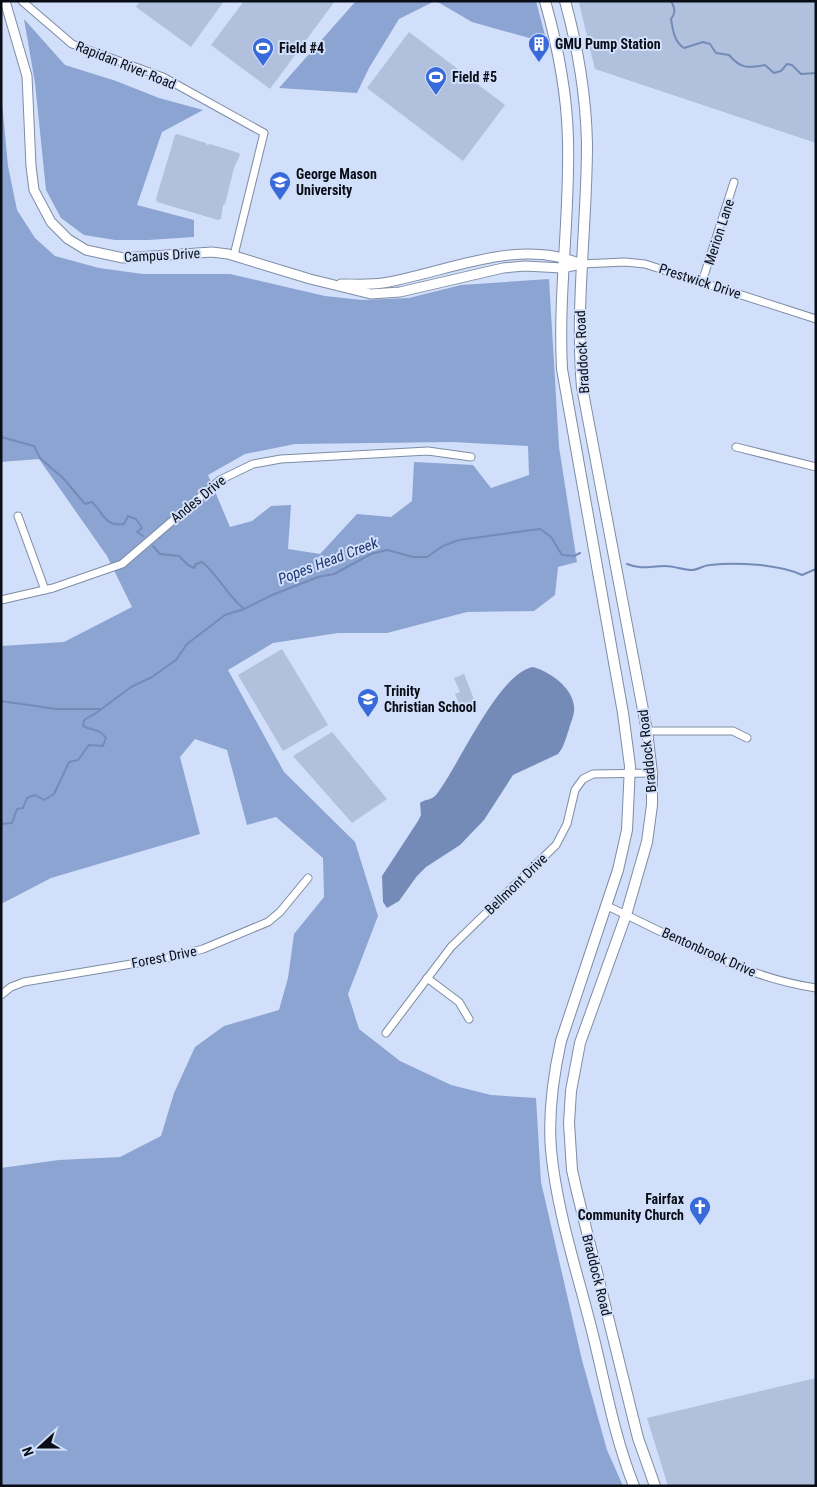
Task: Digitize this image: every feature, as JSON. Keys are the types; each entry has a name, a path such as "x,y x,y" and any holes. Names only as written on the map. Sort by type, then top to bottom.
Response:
{"main road":[{"name":"Braddock Road","path":"545,1 556,43 567,115 567,191 562,268 560,346 565,394 623,714 630,773 627,830 618,870 561,1041 556,1062 551,1107 552,1151 563,1214 620,1447 634,1486"},
{"name":"Braddock Road","path":"565,1 580,69 585,110 586,180 578,334 582,387 648,731 652,772 652,805 647,842 626,915 577,1056 569,1108 569,1138 572,1170 608,1320 640,1444 655,1486"}],"street":[{"name":"Campus Drive","path":"6,1 27,76 31,166 34,190 44,212 59,231 86,250 122,258 212,252 234,255 360,293 385,293 412,289 503,268 562,268 582,264"},
{"name":"Rapidan River Road","path":"22,1 72,44 163,77 264,133 234,255"},
{"name":"Merion Lane","path":"702,282 734,182"},
{"name":"Campus Drive","path":"328,284 382,283 500,256 564,256 582,264"},
{"name":"Prestwick Drive","path":"582,264 638,263 816,318"},
{"path":"736,447 816,467"},
{"name":"Andes Drive","path":"1,600 45,590 122,564 220,480 253,464 281,459 428,451 471,457"},
{"path":"18,516 45,590"},
{"path":"648,731 733,731 747,738"},
{"name":"Bellmont Drive","path":"386,1033 451,947 556,845 567,824 575,790 579,783 593,774 652,772"},
{"name":"Forest Drive","path":"1,996 11,987 24,982 173,957 204,949 268,922 280,912 308,878"},
{"name":"Bentonbrook Drive","path":"606,905 734,965 767,978 816,988"},
{"path":"427,978 459,1002 469,1018"}],"shaded area":[{"path":"140,1 224,1 191,47 136,7"},
{"name":"Field #4","path":"244,1 335,1 270,89 211,45"},
{"path":"356,1 435,1 399,19 369,68 357,93 279,88"},
{"path":"436,1 536,1 547,43 472,22"},
{"path":"585,1 816,1 816,143 595,69 579,3"},
{"path":"24,19 65,65 116,81 159,98 203,110 162,132 137,205 194,220 194,237 115,240 84,235 61,218 46,190 35,83"},
{"name":"Field #5","path":"409,32 505,105 463,161 367,88"},
{"path":"1,92 8,166 17,210 35,238 55,256 99,268 143,274 230,274 325,296 362,300 409,298 461,285 549,279 559,447 577,562 558,567 555,595 534,611 467,612 387,633 338,633 273,643 228,670 284,772 355,842 378,916 348,994 359,1029 400,1061 451,1085 491,1095 536,1098 541,1182 582,1360 607,1450 623,1486 1,1486 1,1168 59,1160 120,1157 161,1136 174,1093 195,1047 224,1026 279,1010 288,978 294,934 324,897 323,858 276,817 247,825 227,750 195,739 180,757 200,834 51,878 1,904 1,646 64,642 132,607 107,556 39,459 1,462","holes":["452,442 528,446 529,475 491,488 473,465 414,462 412,501 391,517 357,514 320,554 288,549 291,505 271,506 252,521 230,527 208,475 245,454 295,444"]},
{"path":"175,135 206,143 207,145 210,144 239,153 225,204 223,205 221,219 218,220 157,202 158,191"},
{"path":"282,649 328,725 283,751 238,675"},
{"path":"533,667 559,681 572,699 574,706 573,715 562,748 558,754 513,775 484,820 460,845 426,867 399,901 387,908 383,902 382,876 418,821 421,815 420,803 436,795 480,722 506,685 520,673"},
{"path":"464,674 477,707 463,713 455,694 460,692 454,678"},
{"path":"332,732 387,799 352,823 293,756"},
{"path":"816,1378 816,1486 668,1486 647,1418"}],"waterway":[{"path":"671,1 674,10 674,15 671,19 673,31 676,39 684,48 703,42 710,44 716,53 729,55 741,65 753,67 765,65 774,73 781,71 787,64 792,65 801,74 816,73"},
{"path":"1,437 34,446 40,458 64,479 85,504 92,502 105,518 112,523 124,524 128,516 136,519 142,528 137,532 143,536"},
{"name":"Popes Head Creek","path":"1,824 12,823 17,809 23,808 27,798 35,795 44,800 54,794 69,762 78,760 89,745 103,746 106,738 98,731 83,726 84,720 131,687 152,677 176,660 187,644 225,615 244,609 272,595 318,577 334,574 371,554 387,550 413,557 427,557 443,546 459,540 540,529 551,537 562,555 574,556 580,553"},
{"path":"153,546 160,554 179,556 194,568 196,564 202,562 243,608"},
{"name":"Popes Head Creek","path":"627,564 642,567 668,566 692,570 708,565 744,564 782,568 802,575 816,569"},
{"name":"Popes Head Creek","path":"1,701 56,709 101,709"}],"place":[{"name":"GMU Pump Station","path":"539,63"},
{"name":"Field #4","path":"263,67"},
{"name":"Field #5","path":"436,96"},
{"name":"George Mason University","path":"280,201"},
{"name":"Trinity Christian School","path":"368,718"},
{"name":"Fairfax Community Church","path":"700,1226"}]}
